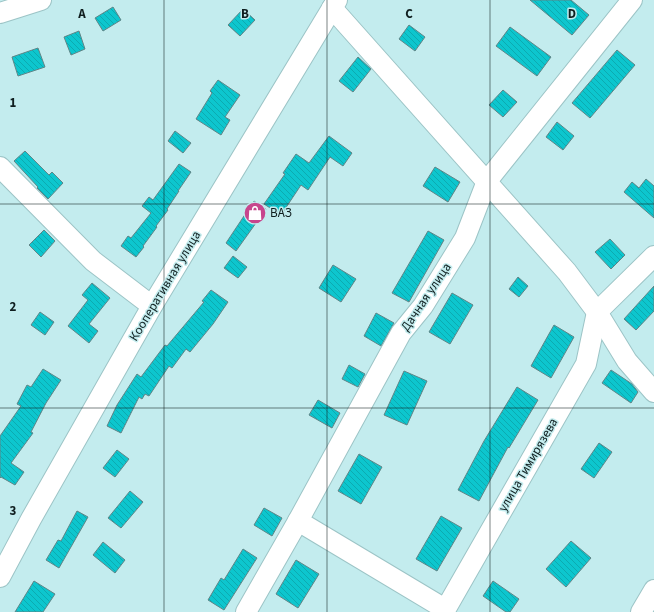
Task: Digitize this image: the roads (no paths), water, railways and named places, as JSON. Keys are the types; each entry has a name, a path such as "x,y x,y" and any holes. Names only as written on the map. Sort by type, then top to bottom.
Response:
{"street":[{"path":"0,13 41,0"},
{"name":"Дачная улица","path":"246,612 402,333 423,306 465,238 488,181 632,0"},
{"path":"335,4 567,272 597,312 627,361 654,392"},
{"name":"Кооперативная улица","path":"0,577 35,512 152,306 335,4"},
{"path":"0,167 94,261 152,306"},
{"path":"597,312 654,256"},
{"name":"улица Тимирязева","path":"445,611 586,364 597,312"},
{"path":"298,521 445,611"},
{"path":"641,612 654,590"}],"place":[{"name":"ВАЗ","path":"255,213"}]}
